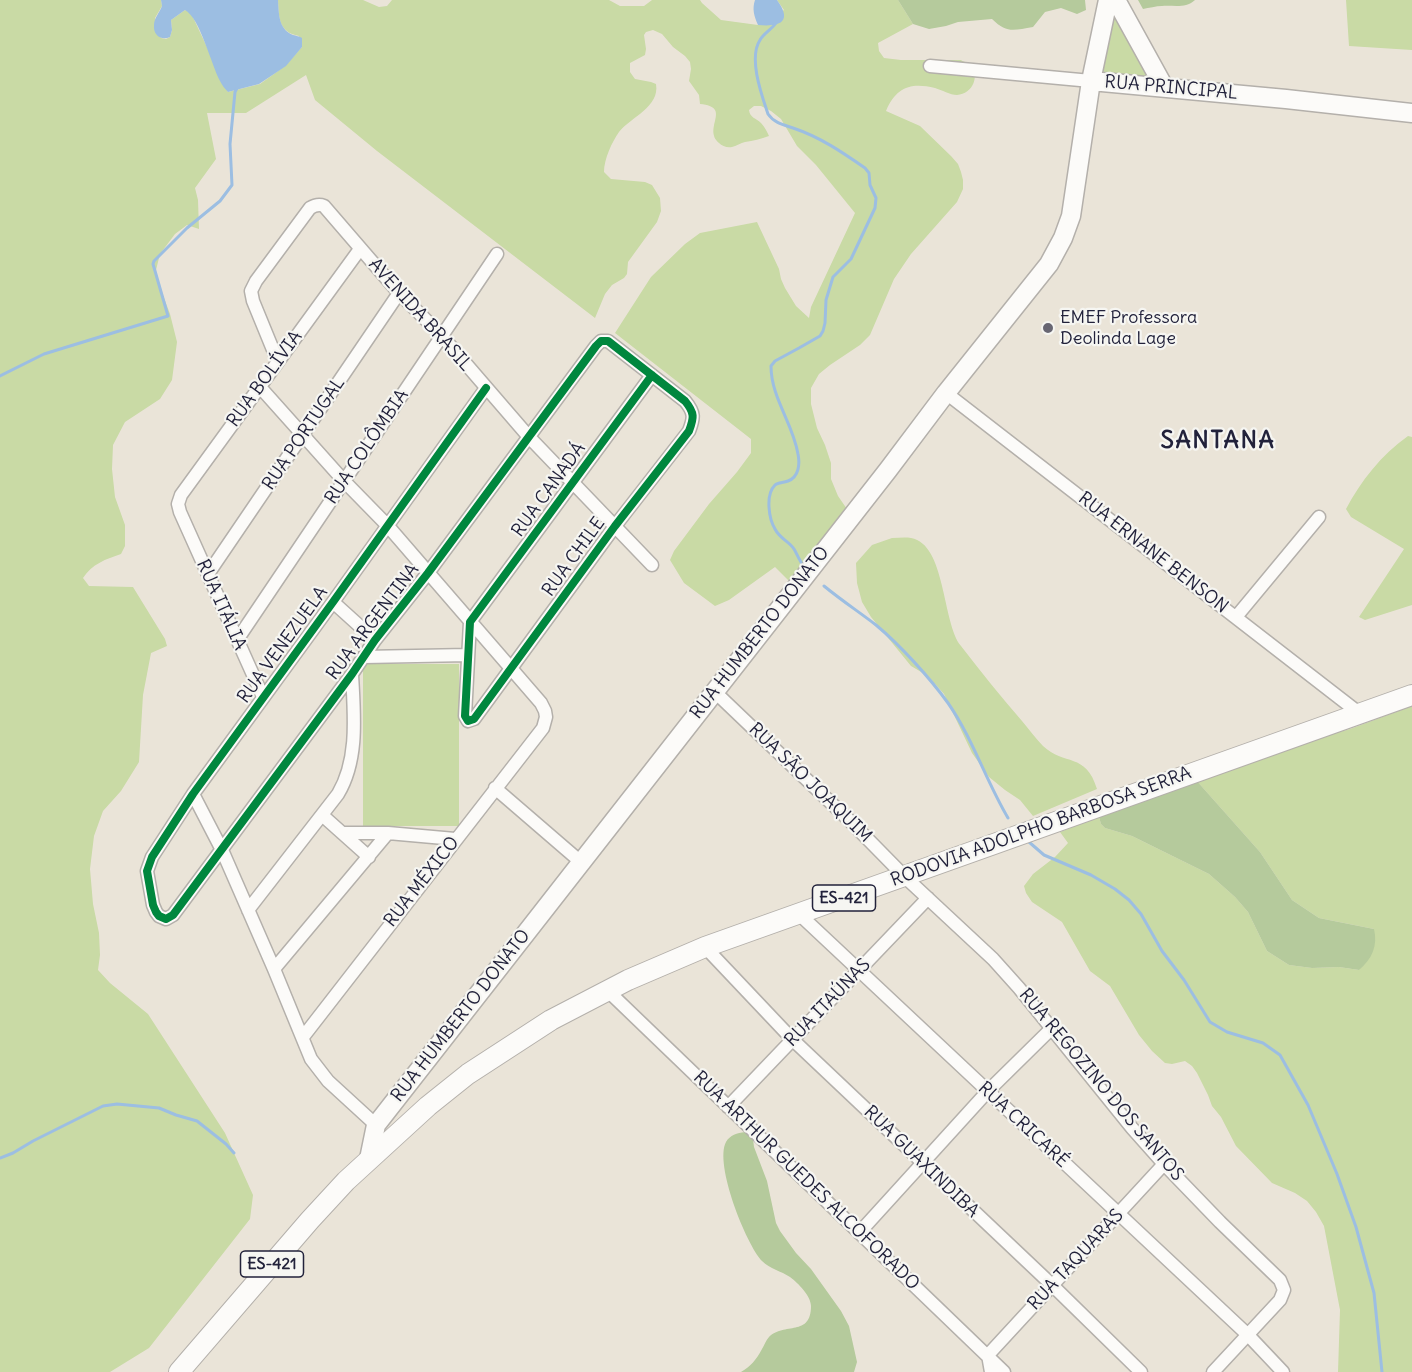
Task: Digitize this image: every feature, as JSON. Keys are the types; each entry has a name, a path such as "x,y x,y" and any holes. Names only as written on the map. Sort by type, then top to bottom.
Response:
{"main road":[{"name":"RUA HUMBERTO DONATO","path":"369,1159 376,1125 1049,264 1064,238 1071,216 1092,81 1108,0"},
{"path":"1116,0 1164,87"},
{"name":"RUA PRINCIPAL","path":"1092,81 1412,113"},
{"name":"RODOVIA ADOLPHO BARBOSA SERRA","path":"179,1372 310,1220 369,1159 468,1074 551,1020 628,980 705,948 1412,695"}],"street":[{"name":"RUA PRINCIPAL","path":"930,66 1092,81"},
{"name":"AVENIDA BRASIL","path":"278,362 253,302 252,287 310,208 317,205 324,206 399,293 441,335 529,437 652,565"},
{"name":"RUA BOLÍVIA","path":"180,512 178,504 181,495 360,249"},
{"name":"RUA COLÔMBIA","path":"237,640 497,254"},
{"name":"RUA PORTUGAL","path":"208,574 399,293"},
{"name":"RUA ARGENTINA","path":"173,915 375,640 428,573 596,346 601,341 608,341 652,375"},
{"name":"RUA CHILE","path":"468,655 465,716 468,721 474,719 615,526 689,431 693,422 691,408 652,375"},
{"name":"RUA CANADÁ","path":"470,622 652,375"},
{"path":"260,387 344,481 387,525 511,668"},
{"name":"RUA VENEZUELA","path":"173,915 166,919 156,912 147,872 152,857 193,794 486,388"},
{"name":"RUA ERNANE BENSON","path":"946,393 1359,713"},
{"name":"RUA ITÁLIA","path":"180,512 263,697"},
{"path":"1236,617 1319,517"},
{"name":"RUA ARGENTINA","path":"333,602 375,640"},
{"path":"468,655 470,622"},
{"name":"RUA ARGENTINA","path":"364,657 468,655"},
{"name":"RUA MÉXICO","path":"303,1037 543,728 546,717 541,703 511,668"},
{"path":"248,910 345,782 351,754 354,714 352,674"},
{"name":"RUA SÃO JOAQUIM","path":"714,691 905,877"},
{"path":"495,789 582,862"},
{"path":"193,794 222,850 311,1059 346,1098 376,1125"},
{"path":"321,815 369,858"},
{"path":"342,833 388,833 456,839"},
{"path":"274,969 388,833"},
{"name":"RUA REGOZINO DOS SANTOS","path":"905,877 993,959 1164,1164 1280,1280 1284,1290 1280,1300 1248,1335"},
{"name":"RUA ITAÚNAS","path":"728,1107 928,897"},
{"name":"RUA CRICARÉ","path":"799,914 1248,1335 1284,1372"},
{"name":"RUA GUAXINDIBA","path":"705,948 793,1040 1141,1372"},
{"name":"RUA ARTHUR GUEDES ALCOFORADO","path":"607,990 1004,1372"},
{"path":"859,1233 988,1091 1052,1028"},
{"name":"RUA TAQUARAS","path":"988,1355 1164,1164"},
{"path":"1213,1372 1248,1335"},
{"path":"988,1355 991,1372"}],"green space":[{"path":"0,0 161,0 162,6 155,18 161,38 170,37 171,20 185,10 191,13 228,92 260,84 285,66 302,47 299,36 283,27 278,0 363,0 379,7 387,6 392,0 609,0 620,6 644,6 652,0 700,0 721,20 758,25 784,10 777,0 898,0 913,24 878,43 879,51 884,58 961,60 973,68 975,78 971,88 957,95 926,86 905,88 894,96 886,111 920,126 951,156 961,172 963,189 957,202 911,254 894,279 870,335 860,345 819,374 811,388 811,404 817,428 831,463 831,479 838,496 849,512 791,583 775,567 729,600 715,606 684,583 670,560 674,551 709,504 751,453 751,439 615,333 651,277 685,244 700,233 757,222 779,269 785,288 796,306 809,318 811,307 855,213 816,165 797,146 781,119 761,106 754,106 749,110 751,115 762,125 769,136 732,147 722,145 715,137 716,114 714,109 700,104 699,95 689,81 690,62 662,34 653,30 646,32 644,35 645,55 630,63 630,72 635,79 656,84 654,99 616,136 607,156 604,172 611,179 645,182 652,185 660,198 661,211 657,222 628,262 627,274 612,285 605,294 595,318 377,151 315,100 306,75 246,113 207,113 216,159 195,188 198,200 199,229 187,225 175,234 160,254 155,274 170,314 177,342 172,380 160,399 125,422 113,445 112,469 115,497 125,525 125,546 121,554 95,566 83,578 89,586 133,587 167,646 151,653 143,695 139,762 121,791 103,811 94,836 90,869 93,904 99,933 98,970 110,983 148,1014 225,1133 253,1195 250,1219 149,1348 110,1372 0,1372"},
{"path":"898,0 1085,0 1086,10 1077,14 1061,8 1045,12 1033,27 1016,30 1002,27 992,19 958,22 929,29 913,24"},
{"path":"1138,0 1195,0 1183,6 1143,9"},
{"path":"1346,0 1412,0 1412,50 1349,46"},
{"path":"1112,8 1151,79 1097,74"},
{"path":"1408,436 1412,437 1412,605 1365,620 1359,617 1404,549 1351,517 1346,509 1358,488 1373,469 1389,451"},
{"path":"892,538 911,538 922,543 931,554 942,585 950,620 961,646 1040,743 1051,752 1081,764 1087,769 1097,789 1033,816 1020,800 989,777 972,753 944,694 928,676 911,666 871,617 862,602 857,583 856,563 872,545"},
{"path":"363,664 459,664 459,826 363,826"},
{"path":"1412,706 1412,1372 1338,1372 1340,1310 1324,1226 1316,1212 1307,1201 1295,1193 1272,1183 1236,1146 1192,1066 1185,1061 1165,1063 1152,1051 1139,1035 1110,986 1090,971 1062,922 1032,902 1024,886 1033,874 1055,857 1068,843 1060,832 1099,817 1105,828 1132,836 1209,874 1248,912 1267,951 1289,965 1359,970 1374,929 1319,918 1292,900 1260,852 1196,780 1286,747 1350,729"},
{"path":"1196,780 1260,852 1292,900 1319,918 1374,929 1373,952 1359,970 1289,965 1267,951 1248,912 1209,874 1132,836 1105,828 1101,824 1099,817"},
{"path":"745,1132 753,1139 780,1231 811,1269 849,1326 857,1362 854,1372 741,1372 755,1360 769,1337 807,1322 811,1306 806,1294 797,1283 762,1261 740,1222 728,1185 723,1153 726,1142 730,1138"}],"water":[{"path":"161,0 278,0 279,15 284,29 302,38 302,47 286,66 259,84 228,92 220,81 196,22 185,10 171,20 170,37 161,38 156,34 154,22 162,6"},
{"path":"755,0 777,0 784,13 782,22 758,25 754,12"}],"waterway":[{"path":"776,23 760,40 755,57 757,77 768,114 779,123 822,140 865,168 869,173 870,185 876,198 875,208 851,259 833,277 826,300 825,323 820,336 775,361 771,366 778,400 792,432 799,462 798,470 792,479 776,484 772,489 769,501 770,513 777,532 792,546 803,565"},
{"path":"0,376 44,354 168,316 153,264 187,228 220,201 232,185 230,144 237,88"},
{"path":"824,586 885,633 941,693 965,731 1008,818"},
{"path":"1029,842 1044,855 1091,875 1129,900 1141,914 1162,951 1184,980 1210,1022 1227,1032 1263,1043 1280,1055 1308,1105 1356,1227 1374,1293 1382,1372"},
{"path":"0,1158 103,1106 117,1104 159,1108 197,1121 234,1153"}],"cycle path":[{"path":"486,388 193,794 152,857 147,871 153,905 159,916 166,919 173,915 375,640 428,573 596,346 601,341 608,341 685,401 692,412 691,426 474,719 468,721 465,716 470,622 652,375"}],"place":[{"name":"EMEF Professora Deolinda Lage","path":"1048,328"}],"district":[{"name":"SANTANA","path":"1218,441"}]}
